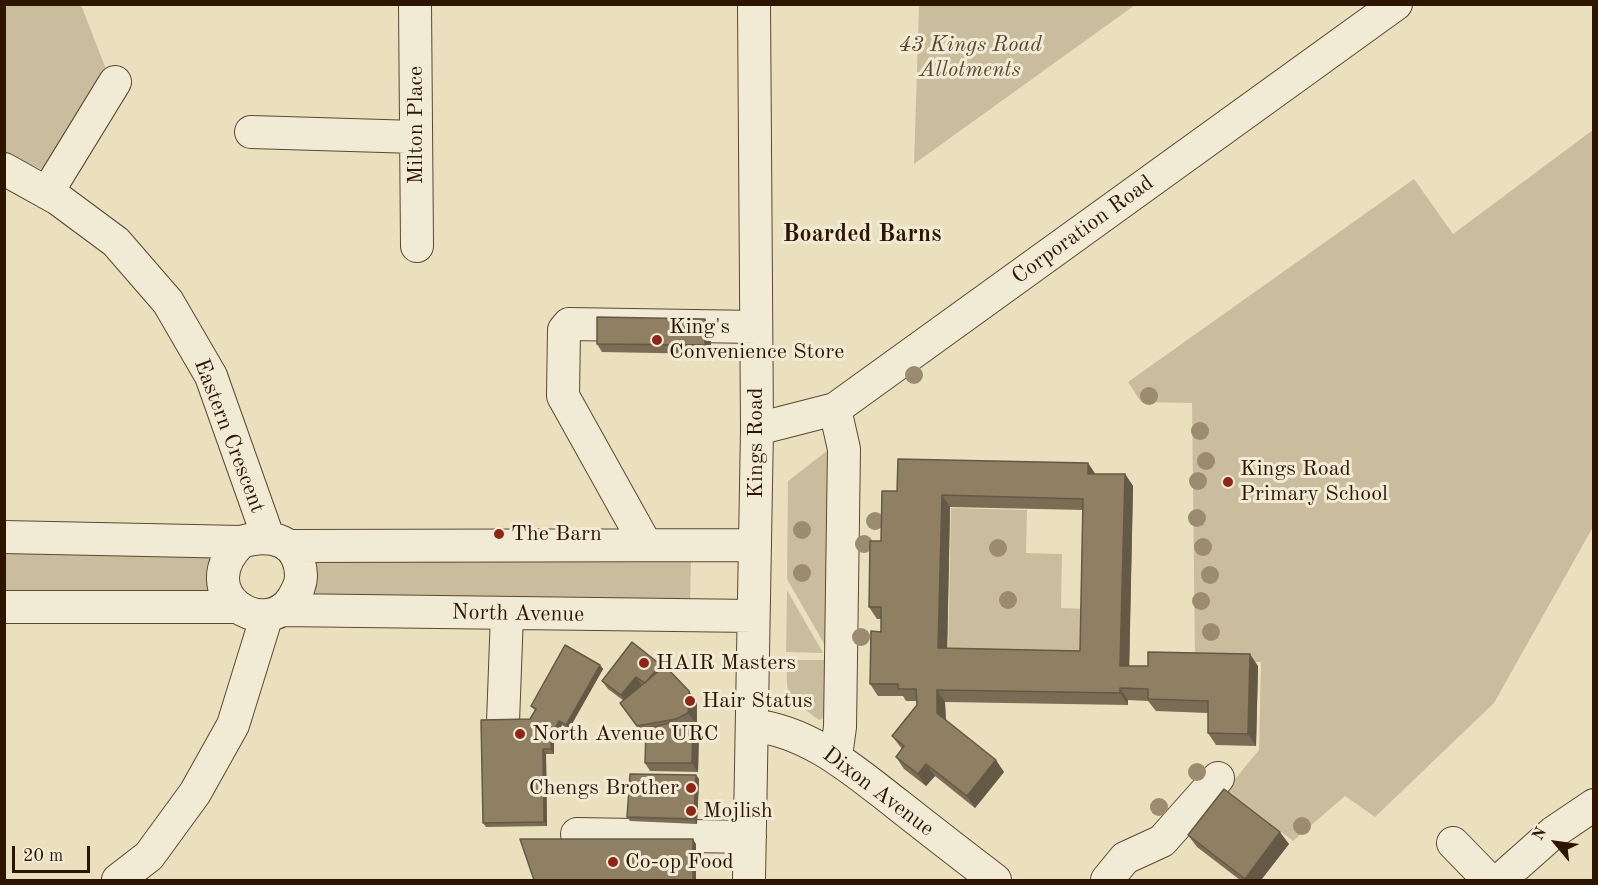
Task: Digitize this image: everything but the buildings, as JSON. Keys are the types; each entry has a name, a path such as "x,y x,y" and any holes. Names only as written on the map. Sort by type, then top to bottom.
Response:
{"street":[{"name":"Milton Place","path":"415,4 417,246"},
{"name":"Kings Road","path":"749,880 757,429 754,4"},
{"name":"Corporation Road","path":"757,429 835,409 1363,14 1396,4"},
{"path":"47,192 115,82"},
{"path":"251,132 416,137"},
{"name":"Eastern Crescent","path":"4,169 47,192 116,242 168,302 211,376 266,542"},
{"path":"646,545 563,396 564,330 569,324 756,327"},
{"path":"835,409 844,449 840,727 836,756"},
{"path":"4,537 266,542 755,545"},
{"path":"118,880 149,856 195,793 233,725 275,613 289,604 300,587 301,578 297,557 266,542 228,555 222,580 229,599 238,607"},
{"name":"North Avenue","path":"4,607 238,607 247,613 753,616"},
{"path":"503,722 507,614"},
{"name":"Dixon Avenue","path":"752,724 775,728 799,736 836,756 995,880"},
{"path":"1107,880 1125,858 1162,841 1218,778"},
{"path":"1500,880 1562,826 1593,805"},
{"path":"577,834 750,837"},
{"path":"1453,843 1490,880"}],"green space":[{"name":"43 Kings Road Allotments","path":"919,4 1135,5 914,164"},
{"path":"5,5 81,5 106,69 43,170 5,153"},
{"path":"1593,130 1593,527 1494,703 1375,817 1345,796 1293,841 1226,790 1259,750 1261,662 1195,661 1192,403 1141,402 1128,382 1414,179 1453,234"},
{"path":"828,450 826,647 787,579 788,481"},
{"path":"951,508 1027,510 1026,553 1062,554 1061,608 1088,609 1087,661 948,658"},
{"path":"5,549 211,551 210,598 5,595"},
{"path":"309,557 691,561 690,605 308,601"},
{"path":"787,590 823,653 786,652"},
{"path":"787,660 826,660 825,717 819,720 791,696 787,683"}],"place":[{"name":"King's Convenience Store","path":"657,340"},
{"name":"Kings Road Primary School","path":"1228,482"},
{"name":"The Barn","path":"499,534"},
{"name":"HAIR Masters","path":"644,663"},
{"name":"Hair Status","path":"690,701"},
{"name":"North Avenue URC","path":"520,734"},
{"name":"Chengs Brother","path":"691,788"},
{"name":"Mojlish","path":"691,811"},
{"name":"Co-op Food","path":"613,862"}],"district":[{"name":"Boarded Barns","path":"862,235"}]}
